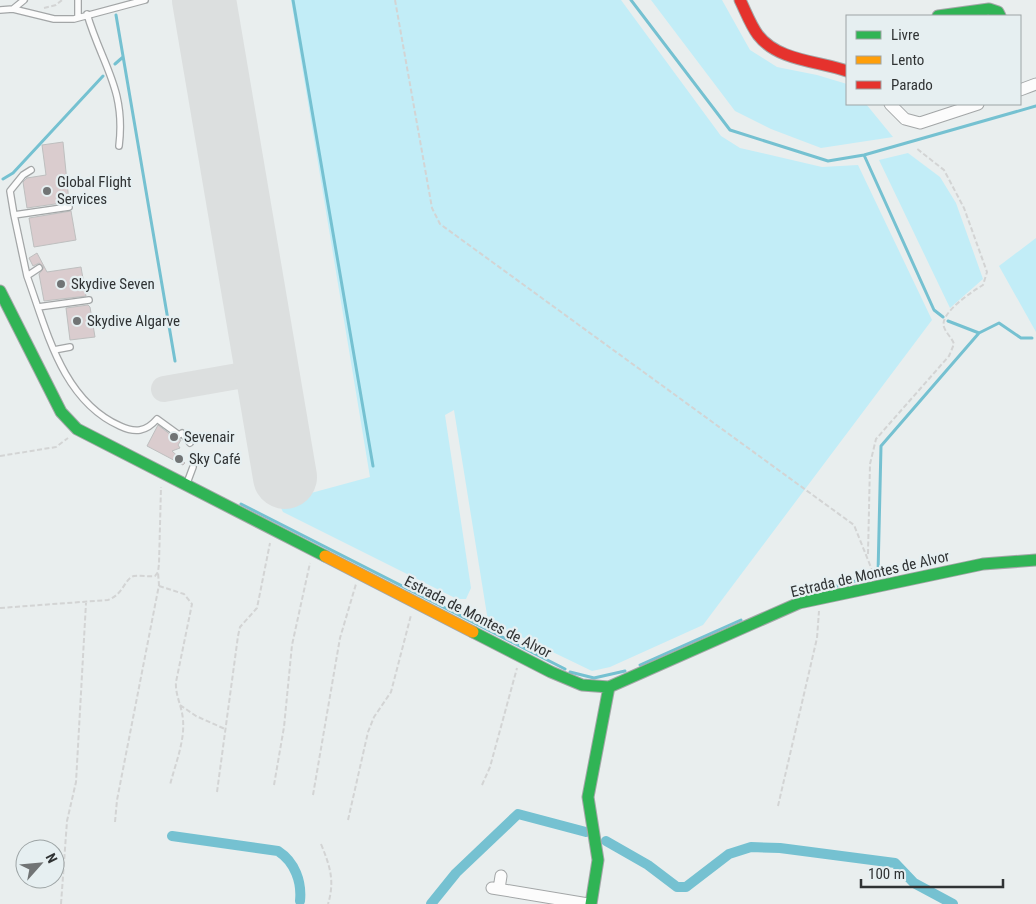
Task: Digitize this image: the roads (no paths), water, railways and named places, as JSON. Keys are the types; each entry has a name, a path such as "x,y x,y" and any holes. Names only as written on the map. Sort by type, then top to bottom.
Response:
{"street":[{"path":"740,0 752,25 766,43 788,56 846,71"},
{"path":"945,15 989,9 998,12 1000,15"},
{"path":"1021,86 1036,84"},
{"path":"891,105 905,119 920,123 975,105"},
{"name":"Estrada de Montes de Alvor","path":"0,292 61,412 77,429 520,656 582,685 609,687 799,603 983,564 1013,560 1036,560"},
{"path":"502,876 496,888 589,904 598,860 588,797 609,687"}],"lane":[{"path":"14,9 24,0"},
{"path":"78,0 78,17"},
{"path":"0,10 14,9 54,20 78,17 145,0"},
{"path":"87,14 118,93 121,125 119,146"},
{"path":"31,170 23,175 10,191 14,216 27,276 54,350 70,382 97,414 130,431 148,428 157,419 179,434 182,432 190,443"},
{"path":"14,216 69,207"},
{"path":"27,276 40,268"},
{"path":"38,307 89,300"},
{"path":"54,350 70,347"},
{"path":"186,485 193,467"}],"waterway":[{"path":"293,0 373,466"},
{"path":"631,0 730,130 828,161 864,155 1036,106"},
{"path":"116,15 175,361"},
{"path":"115,64 123,57"},
{"path":"3,179 13,173 103,76"},
{"path":"864,155 934,310 943,317"},
{"path":"948,321 979,333"},
{"path":"878,574 881,446 979,333 999,323 1021,338 1032,338"},
{"path":"241,504 565,669"},
{"path":"822,590 867,578"},
{"path":"640,665 741,620"},
{"path":"570,672 594,678 625,671"},
{"path":"431,904 456,873 518,814 586,832"},
{"path":"172,836 278,851 289,861 296,873 300,887 300,901"},
{"path":"606,841 648,865 677,887 686,887 729,854 751,847 780,848 895,863 914,883 953,904"}],"place":[{"name":"Global Flight Services","path":"47,191"},
{"name":"Skydive Seven","path":"61,284"},
{"name":"Skydive Algarve","path":"77,321"},
{"name":"Sevenair","path":"174,437"},
{"name":"Sky Café","path":"179,459"}]}
